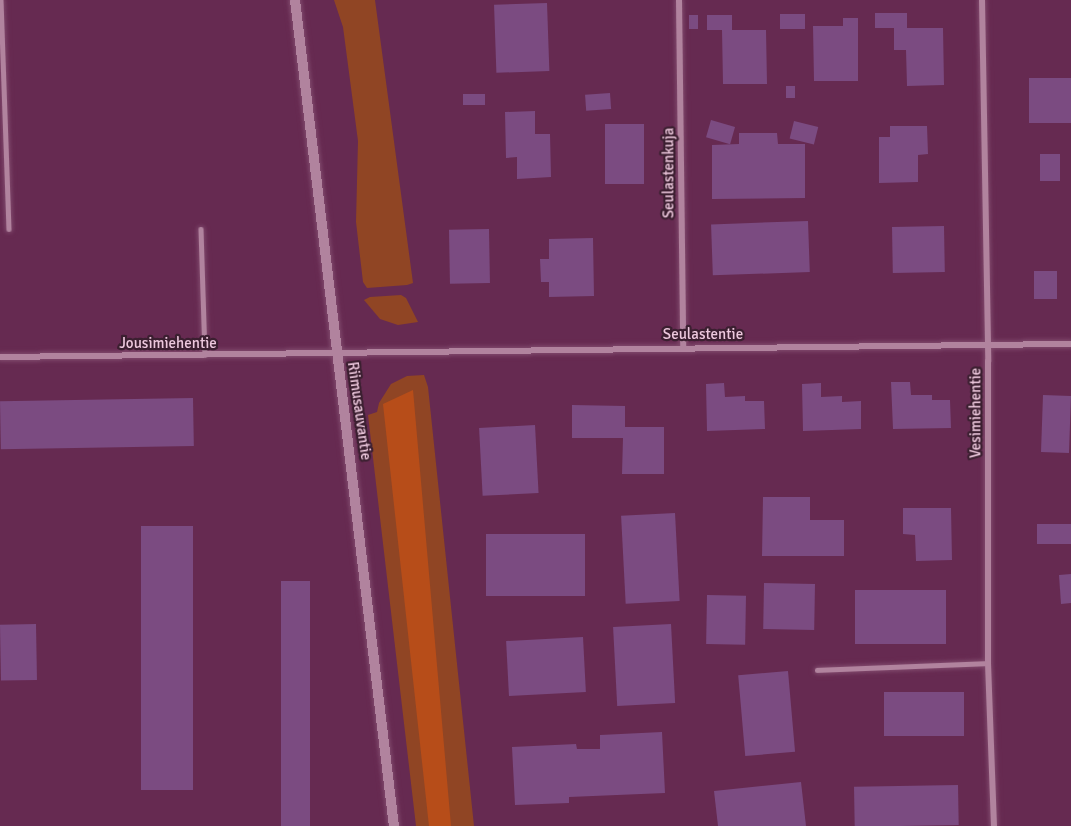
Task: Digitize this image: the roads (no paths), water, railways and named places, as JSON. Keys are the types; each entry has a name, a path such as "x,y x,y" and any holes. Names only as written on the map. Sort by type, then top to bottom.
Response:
{"street":[{"name":"Riimusauvantie","path":"295,0 394,826"},
{"name":"Seulastenkuja","path":"679,0 683,347"},
{"name":"Vesimiehentie","path":"982,0 987,345 988,663 994,826"},
{"name":"Seulastentie","path":"336,354 683,347 1071,344"},
{"name":"Jousimiehentie","path":"0,357 336,354"}],"lane":[{"path":"1,0 9,229"},
{"path":"201,229 205,355"},
{"path":"817,670 988,663"}]}
